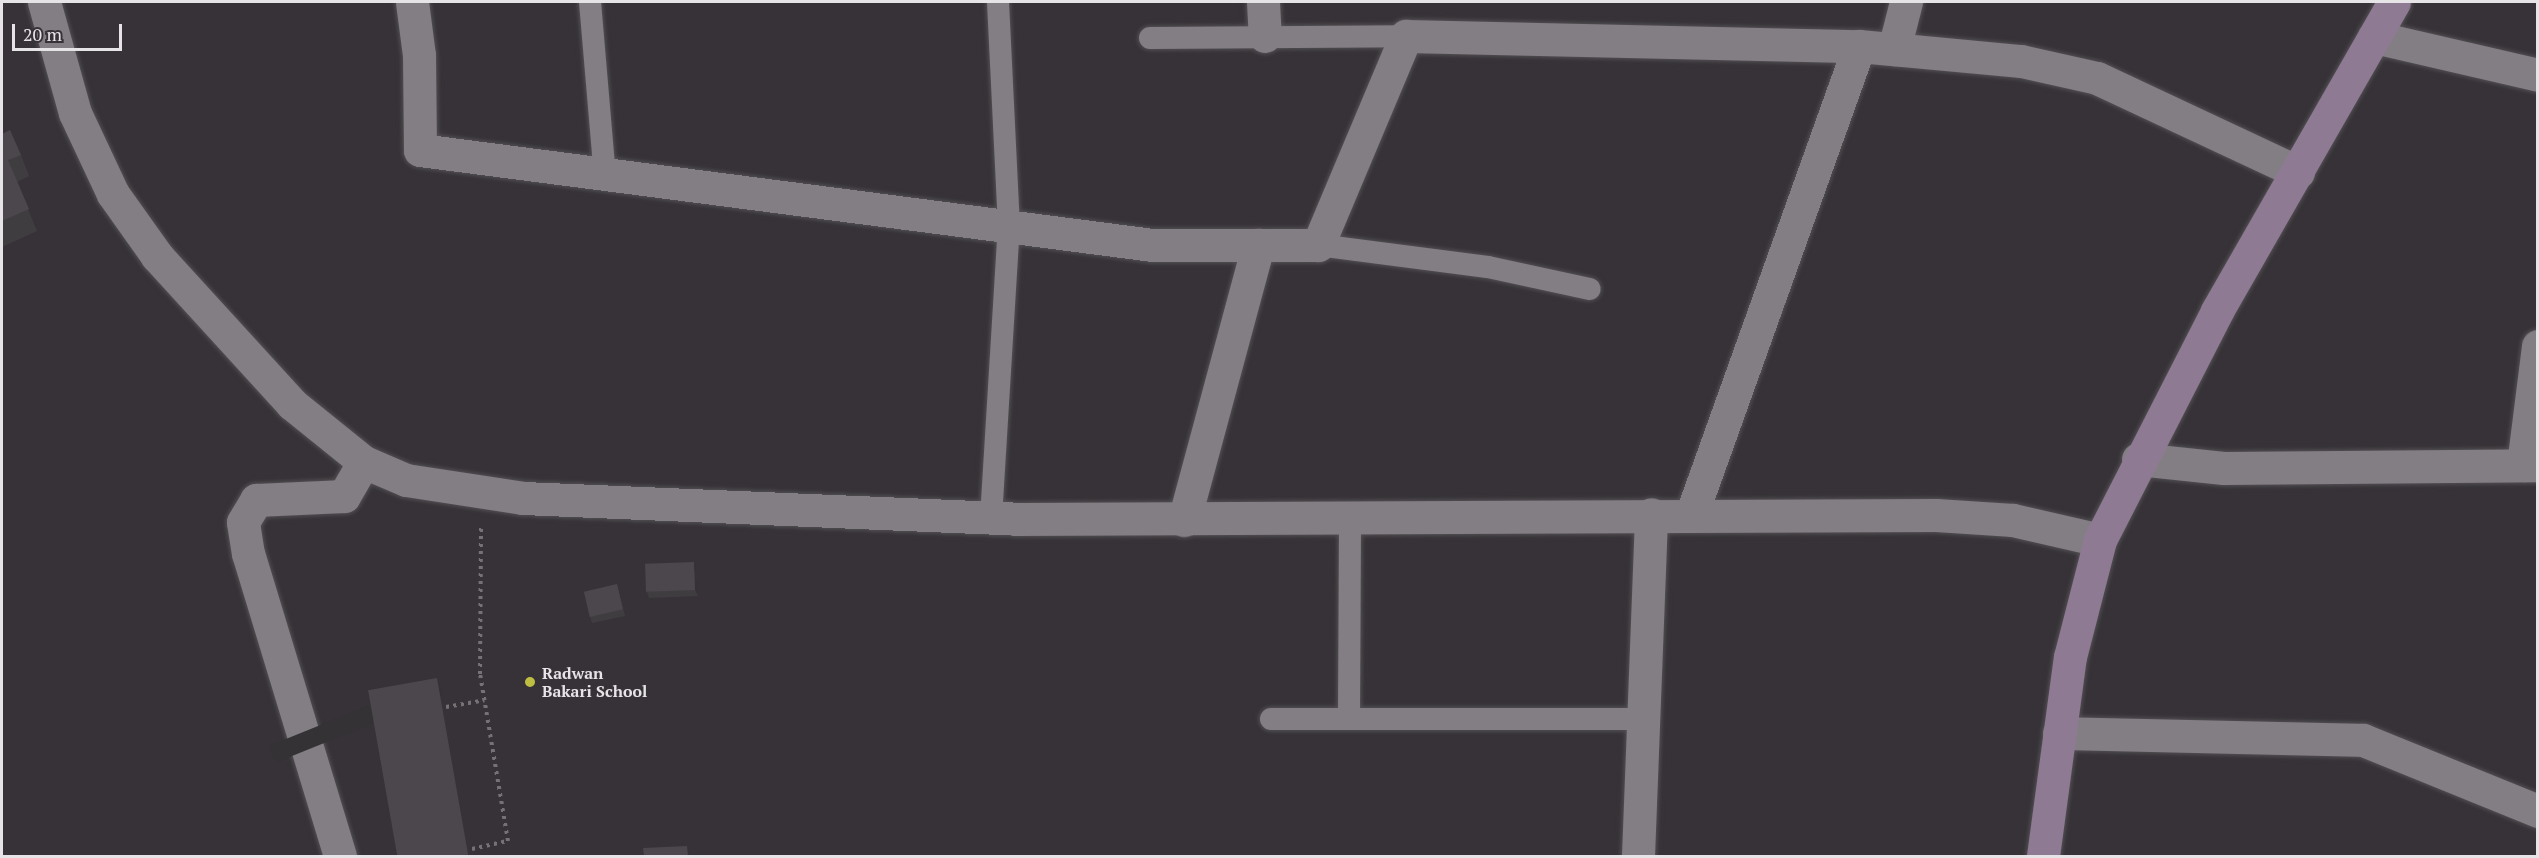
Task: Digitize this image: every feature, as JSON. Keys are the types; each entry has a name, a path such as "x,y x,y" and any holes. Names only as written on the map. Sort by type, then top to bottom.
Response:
{"street":[{"path":"44,2 75,114 113,194 157,256 262,375 364,462 406,480 481,494 991,518 1350,519 1692,513 1996,517 2100,540"},
{"path":"412,2 419,55 420,150 605,176 1152,245 1318,245 1406,36 1859,46 2062,67 2160,106 2298,172"},
{"path":"1263,2 1265,36"},
{"path":"1894,49 1906,2"},
{"path":"2043,856 2070,657 2100,540 2138,459 2394,2"},
{"path":"2374,37 2538,75"},
{"path":"1692,513 1859,46"},
{"path":"1184,520 1258,245"},
{"path":"2138,459 2224,468 2530,465 2538,346"},
{"path":"340,856 248,554 243,522 256,500 344,496 364,462"},
{"path":"1638,856 1651,514"},
{"path":"2059,733 2363,740 2538,811"}],"lane":[{"path":"590,2 605,176"},
{"path":"991,518 1009,227 998,2"},
{"path":"1150,38 1406,36"},
{"path":"1318,245 1488,267 1590,289"},
{"path":"1349,716 1350,519"},
{"path":"1271,718 1349,716 1643,719"}],"path":[{"path":"472,849 508,842 484,700 479,656 481,494"},
{"path":"446,707 484,700"}],"building":[{"path":"10,130 21,155 8,160 29,209 2,221 2,134"},
{"path":"694,562 695,590 646,592 645,564"},
{"path":"617,584 623,609 590,617 584,592"},
{"path":"437,678 468,856 397,856 368,690"},
{"path":"687,846 688,856 644,856 643,848"}],"place":[{"name":"Radwan Bakari School","path":"530,682"}]}
